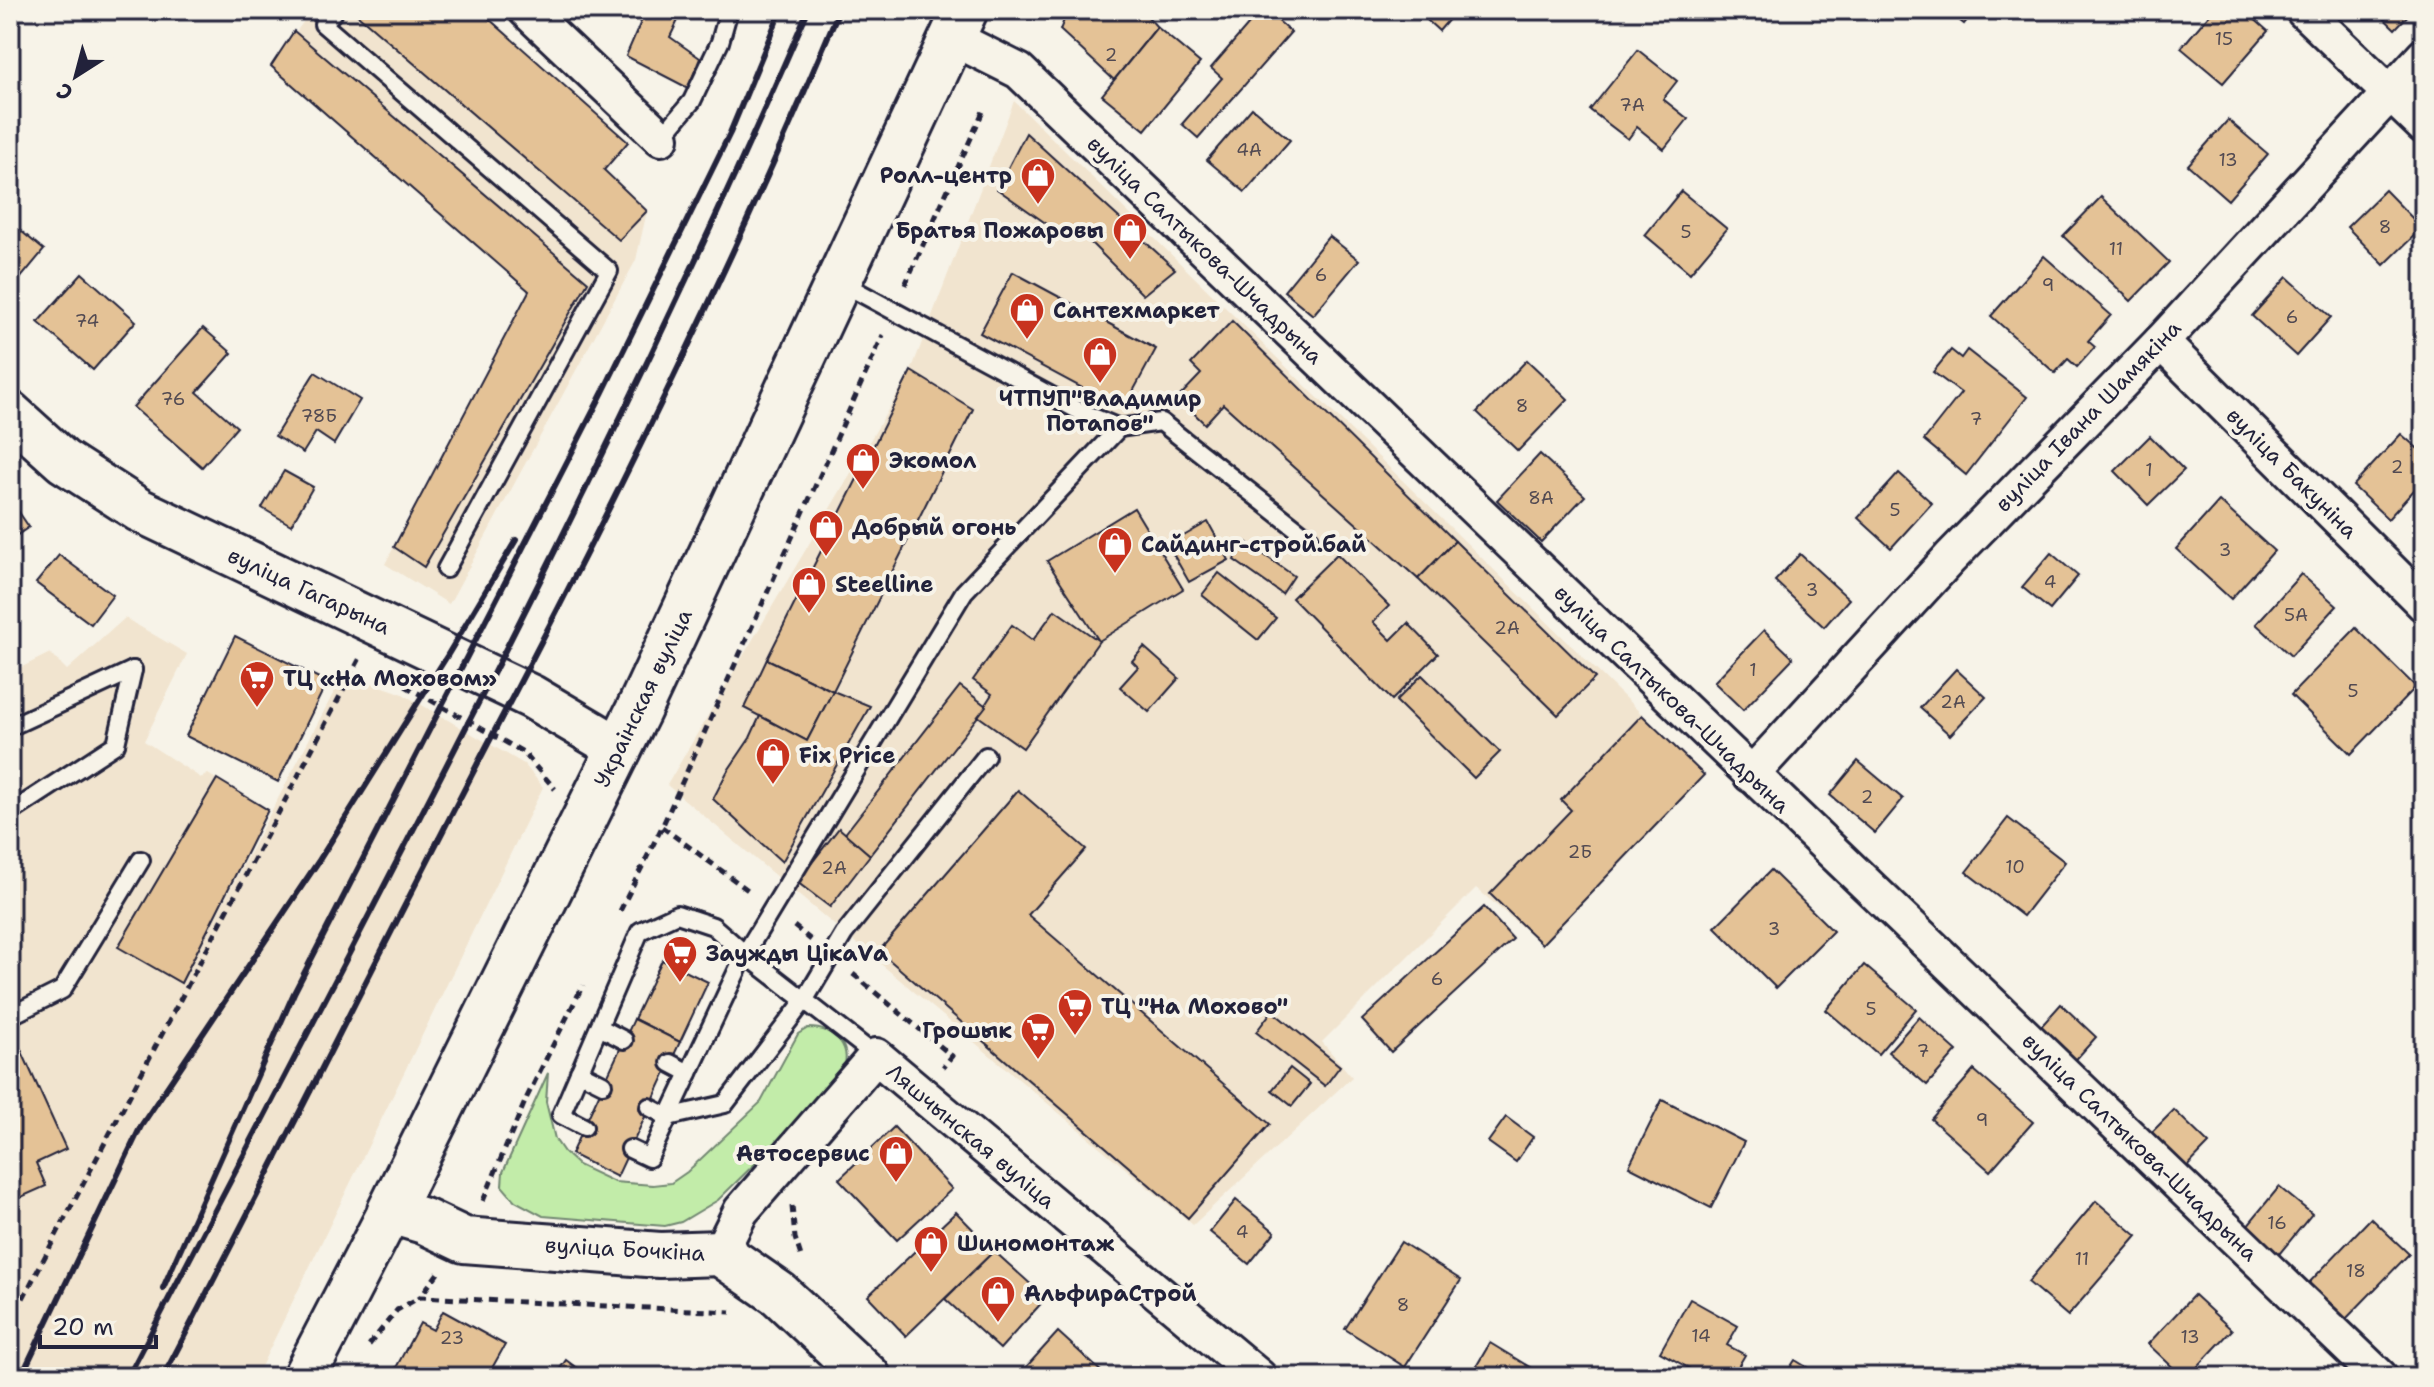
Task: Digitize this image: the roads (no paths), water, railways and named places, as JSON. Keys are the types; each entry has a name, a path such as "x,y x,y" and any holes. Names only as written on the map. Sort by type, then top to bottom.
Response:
{"main road":[{"name":"Украінская вуліца","path":"390,1211 620,749 959,24"},
{"name":"вуліца Бочкіна","path":"390,1211 424,1221 464,1240 660,1255 720,1253 779,1294 868,1377"}],"street":[{"path":"526,10 661,138"},
{"path":"2303,10 2424,126"},
{"name":"вуліца Салтыкова-Шчадрына","path":"959,24 1019,71 2380,1377"},
{"name":"вуліца Івана Шамякіна","path":"1751,775 1950,558 2161,342 2424,56"},
{"name":"вуліца Бакуніна","path":"2161,342 2424,604"},
{"name":"вуліца Гагарына","path":"10,413 63,461 139,510 532,697 620,749"},
{"name":"Ляшчынская вуліца","path":"720,1253 741,1211 876,1056 1259,1377"},
{"name":"Украінская вуліца","path":"313,1359 390,1211"}],"lane":[{"path":"335,10 323,24 609,271 446,569"},
{"path":"661,138 692,101 720,42 729,10"},
{"path":"839,281 1083,413 1119,428 1161,422 1310,539"},
{"path":"630,1149 649,1158 745,954 964,592 1119,428"},
{"path":"10,727 133,670 116,744 10,813"},
{"path":"649,1107 668,1117 725,1104 804,1001 844,934 986,756"},
{"path":"10,1016 62,990 141,860"},
{"path":"584,1127 561,1115 640,931 677,914 713,926 876,1056"},
{"path":"599,1027 624,1040"},
{"path":"670,1063 689,1073"},
{"path":"579,1072 603,1084"}],"railway":[{"path":"163,1288 294,993 603,392 730,133 781,10"},
{"path":"128,1377 566,529 650,357 808,10"},
{"path":"163,1377 630,467 759,195 839,10"},
{"path":"21,1377 141,1126 318,862 516,540"}],"place":[{"name":"Ролл-центр","path":"1038,206"},
{"name":"Братья Пожаровы","path":"1130,261"},
{"name":"Сантехмаркет","path":"1027,341"},
{"name":"ЧТПУП\"Владимир Потапов\"","path":"1100,385"},
{"name":"Экомол","path":"863,491"},
{"name":"Добрый огонь","path":"826,558"},
{"name":"Сайдинг-строй.бай","path":"1115,575"},
{"name":"Steelline","path":"809,615"},
{"name":"ТЦ «На Моховом»","path":"257,709"},
{"name":"Fix Price","path":"773,786"},
{"name":"Заужды ЦікаVа","path":"680,984"},
{"name":"ТЦ \"На Мохово\"","path":"1075,1037"},
{"name":"Грошык","path":"1038,1061"},
{"name":"Автосервис","path":"896,1184"},
{"name":"Шиномонтаж","path":"931,1274"},
{"name":"АльфираСтрой","path":"998,1324"}]}
